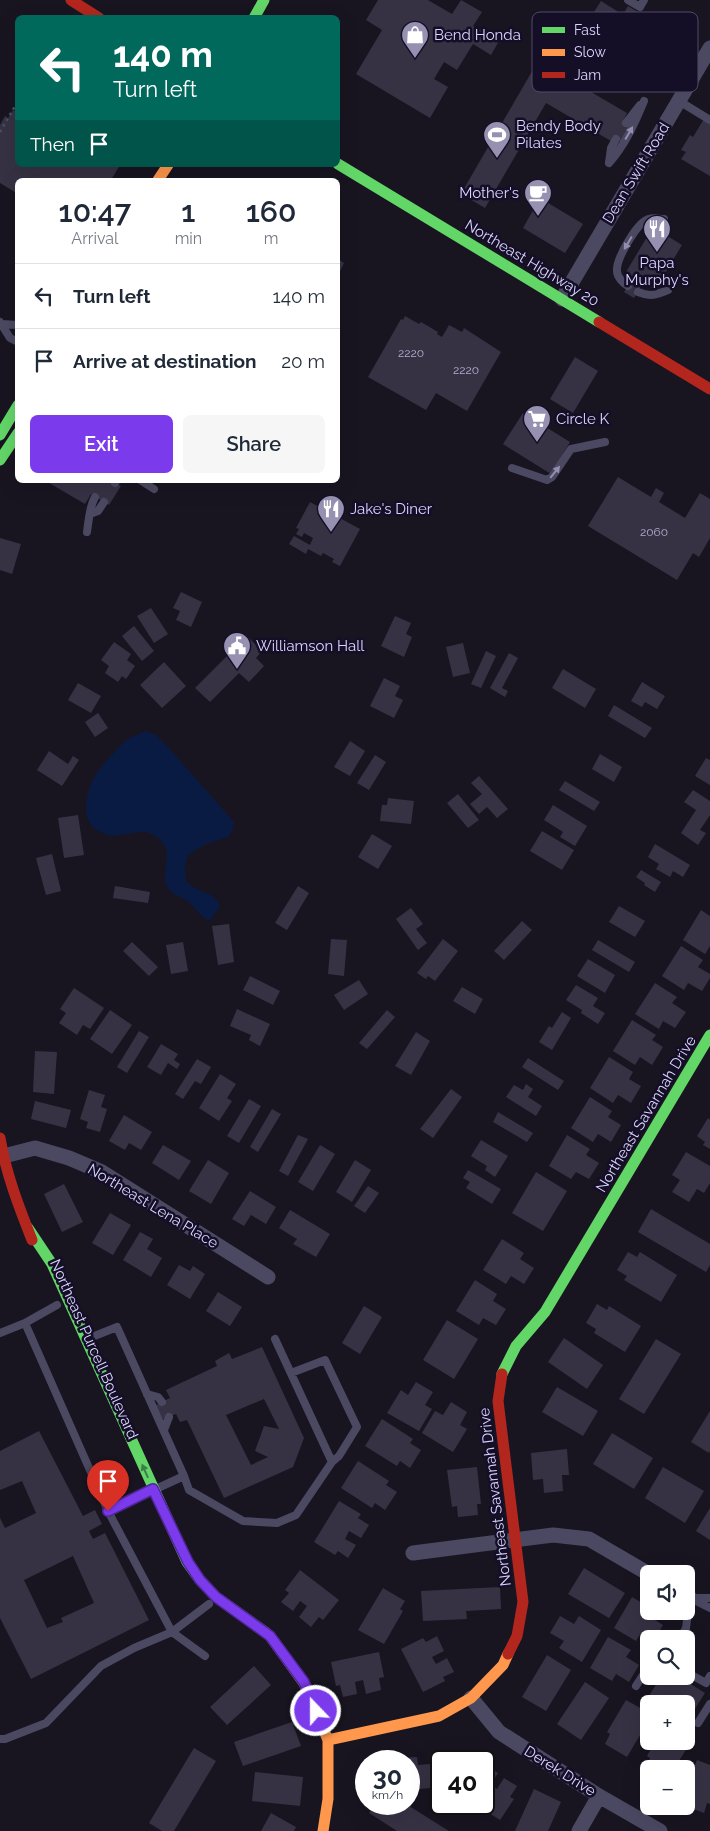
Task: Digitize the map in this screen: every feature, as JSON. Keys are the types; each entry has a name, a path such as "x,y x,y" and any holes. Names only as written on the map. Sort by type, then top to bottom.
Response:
{"street":[{"path":"71,0 94,15"},
{"path":"256,15 264,0"},
{"name":"Dean Swift Road","path":"698,69 710,48"},
{"name":"Dean Swift Road","path":"562,299 684,92"},
{"name":"Northeast Highway 20","path":"340,165 710,389"},
{"path":"159,178 167,167"},
{"path":"0,435 15,410"},
{"path":"0,460 15,438"},
{"name":"Northeast Savannah Drive","path":"328,1740 439,1716 471,1698 503,1665 517,1636 523,1602 498,1401 502,1372 516,1346 545,1312 710,1035"},
{"name":"Northeast Purcell Boulevard","path":"0,1138 1,1156 42,1270"},
{"name":"Northeast Lena Place","path":"1,1156 35,1148 69,1158 102,1172 268,1277"},
{"name":"Northeast Purcell Boulevard","path":"28,1228 52,1264 153,1489 188,1562 200,1580 216,1597 270,1636 304,1682 328,1740 328,1799 323,1831"},
{"path":"136,1482 149,1509"},
{"path":"413,1553 553,1535 590,1539 640,1569"},
{"name":"Northeast Purcell Boulevard","path":"172,1558 209,1604 226,1618 287,1659"},
{"name":"Derek Drive","path":"471,1698 499,1732 599,1796 660,1831"},
{"path":"579,1831 599,1796"}],"lane":[{"path":"628,0 640,7 644,0"},
{"path":"616,139 611,148 609,162 618,152 635,122 644,101 626,123"},
{"path":"679,101 710,120"},
{"path":"628,286 623,283 617,272 619,259 640,224 648,219 664,219"},
{"path":"638,292 646,296 654,296 668,290"},
{"path":"1,323 15,325"},
{"path":"1,323 10,338 15,340"},
{"path":"512,468 546,480 552,477 571,449 605,442"},
{"path":"145,483 154,489"},
{"path":"86,532 90,514 89,508 95,497"},
{"path":"90,514 98,511 104,502"},
{"path":"0,1333 25,1323 57,1305"},
{"path":"25,1323 108,1511 172,1632 205,1656"},
{"path":"86,1340 117,1327 189,1490 243,1521 277,1523 296,1515 332,1462 339,1456 357,1427 325,1360 291,1373"},
{"path":"275,1340 332,1462"},
{"path":"147,1394 158,1397 162,1402"},
{"path":"164,1430 169,1417"},
{"path":"108,1511 184,1476"},
{"path":"695,1597 710,1598"},
{"path":"695,1600 710,1608"},
{"path":"0,1739 46,1723 101,1666 134,1648 172,1632 209,1604"},
{"path":"695,1675 708,1680 710,1691"},
{"path":"636,1686 640,1680"},
{"path":"698,1723 710,1704"}],"path":[{"path":"0,132 15,106"}],"water":[{"path":"145,731 156,735 168,747 234,822 228,837 204,845 188,855 185,865 186,881 211,895 218,902 220,907 209,921 189,902 174,894 168,888 165,879 166,848 155,836 147,832 121,835 102,833 93,827 89,821 86,808 88,792 97,773 128,739"}],"building":[{"name":"Bend Honda","path":"378,0 428,0 452,14 461,0 482,12 473,26 499,41 491,55 473,44 457,70 444,62 434,79 448,87 430,118 356,74 382,30 366,20"},
{"path":"601,1 618,12 594,12"},
{"path":"628,6 638,12 624,12"},
{"path":"532,71 532,92 591,92 627,113 623,121 631,125 621,142 613,137 611,141 546,103 485,208 462,192"},
{"path":"13,110 15,111 15,167 119,167 112,178 15,178 15,192 0,183 0,125 5,116 8,118"},
{"path":"704,119 710,122 710,176 681,159 686,152 681,150 690,135 693,137"},
{"path":"540,198 583,224 565,253 523,228"},
{"name":"Papa Murphy's","path":"653,227 682,245 655,290 643,283 634,298 624,292 633,277 626,272"},
{"path":"340,260 344,263 340,271"},
{"path":"405,316 419,324 421,322 438,332 437,334 442,337 449,325 462,332 464,328 501,352 467,411 436,393 426,410 368,377 401,319 403,320"},
{"path":"575,357 598,371 573,413 550,399"},
{"name":"Circle K","path":"523,413 570,442 551,474 503,444"},
{"path":"618,477 651,497 656,488 664,493 659,502 685,518 700,493 710,499 710,538 699,557 693,553 677,580 588,526"},
{"path":"49,483 116,483 121,486 109,505 91,494 85,504"},
{"name":"Jake's Diner","path":"310,502 360,529 340,566 332,562 334,559 323,553 321,556 308,549 306,554 289,544 294,536 310,545 313,538 304,533 302,537 296,534 299,529 296,528"},
{"path":"0,538 21,544 12,574 0,570"},
{"path":"181,592 202,602 191,627 176,620 180,611 173,608"},
{"path":"151,608 168,634 154,643 137,616"},
{"path":"395,616 411,623 406,634 412,637 404,657 381,646"},
{"path":"134,626 154,651 142,661 122,636"},
{"name":"Williamson Hall","path":"247,636 262,651 256,658 264,666 249,682 239,673 210,702 195,688"},
{"path":"114,642 131,654 127,660 135,666 126,679 122,676 118,682 105,673 109,666 101,660"},
{"path":"463,643 470,673 453,677 446,647"},
{"path":"486,651 496,656 481,688 471,684"},
{"path":"509,653 518,658 502,688 508,691 505,697 490,688"},
{"path":"164,662 186,686 162,708 140,685"},
{"path":"563,669 596,689 585,708 552,688"},
{"path":"384,678 400,686 395,696 403,700 394,718 370,706"},
{"path":"642,682 665,696 657,709 645,702 642,707 631,701"},
{"path":"78,683 101,696 91,713 68,700"},
{"path":"614,705 652,728 645,738 608,716"},
{"path":"98,713 108,728 95,737 85,722"},
{"path":"350,741 365,751 350,776 334,767"},
{"path":"49,751 68,764 73,756 79,760 62,786 37,770"},
{"path":"600,754 622,767 614,782 592,769"},
{"path":"375,755 386,762 369,790 357,783"},
{"path":"706,758 710,760 710,785 695,776"},
{"path":"479,776 508,809 497,818 487,807 479,814 470,804 482,794 471,783"},
{"path":"565,781 600,802 594,811 559,790"},
{"path":"693,790 710,801 710,815 700,830 706,833 698,845 681,833 696,810 684,802"},
{"path":"458,794 479,820 468,828 447,803"},
{"path":"388,798 414,801 411,824 380,821 382,805 387,805"},
{"path":"553,805 587,826 575,846 560,837 563,832 544,820"},
{"path":"78,815 84,855 64,858 58,818"},
{"path":"542,831 574,850 562,870 530,851"},
{"path":"372,834 392,846 378,869 358,857"},
{"path":"655,844 690,865 683,877 673,871 670,877 656,869 659,864 648,857"},
{"path":"52,854 61,891 46,895 36,858"},
{"path":"641,870 661,882 655,892 636,877"},
{"path":"115,886 150,892 148,903 113,898"},
{"path":"298,886 309,893 287,930 275,923"},
{"path":"619,906 645,921 635,937 609,922"},
{"path":"411,908 423,924 416,929 427,943 418,950 396,919"},
{"path":"701,910 710,916 710,946 705,954 683,940"},
{"path":"522,921 532,930 504,960 494,951"},
{"path":"229,924 234,962 218,965 212,926"},
{"path":"331,939 347,940 344,976 328,974"},
{"path":"443,939 458,951 435,981 428,976 426,979 417,973"},
{"path":"598,940 635,962 629,972 592,950"},
{"path":"132,942 158,967 149,976 123,951"},
{"path":"183,942 188,971 171,974 166,945"},
{"path":"681,946 703,960 698,967 710,974 710,978 702,991 688,983 684,990 662,976"},
{"path":"588,959 615,975 605,993 577,976"},
{"path":"250,976 280,991 273,1005 243,990"},
{"path":"359,980 368,994 344,1010 334,995"},
{"path":"655,983 677,997 672,1003 686,1012 675,1028 663,1021 659,1029 635,1014"},
{"path":"576,985 598,998 593,1006 605,1013 598,1024 581,1013 582,1010 566,1000"},
{"path":"462,987 483,999 475,1014 453,1001"},
{"path":"74,988 104,1008 90,1029 83,1025 77,1035 59,1023 66,1013 60,1009"},
{"path":"237,1009 270,1024 260,1046 249,1040 251,1035 230,1026"},
{"path":"110,1010 132,1025 112,1054 90,1039"},
{"path":"387,1010 395,1017 367,1049 359,1043"},
{"path":"562,1012 571,1018 552,1050 539,1042 549,1026 552,1028"},
{"path":"632,1020 656,1035 652,1040 663,1047 652,1065 640,1057 635,1065 613,1051"},
{"path":"139,1031 149,1037 127,1073 117,1067"},
{"path":"416,1032 430,1041 411,1075 395,1066"},
{"path":"161,1044 178,1054 174,1060 180,1064 177,1069 168,1063 161,1075 147,1067"},
{"path":"35,1051 57,1052 54,1094 33,1092"},
{"path":"609,1057 633,1072 629,1079 641,1086 631,1103 618,1095 613,1103 590,1088"},
{"path":"528,1058 564,1081 558,1090 522,1067"},
{"path":"197,1059 211,1067 201,1084 195,1081 183,1099 175,1094"},
{"path":"220,1074 236,1084 227,1098 232,1101 219,1121 199,1108"},
{"path":"526,1084 533,1089 528,1097 542,1106 536,1116 506,1097 514,1085 523,1090"},
{"path":"451,1089 462,1097 433,1138 420,1129"},
{"path":"89,1090 105,1095 101,1107 107,1109 100,1132 86,1128 88,1122 80,1119"},
{"path":"590,1097 612,1111 608,1117 621,1125 611,1142 598,1134 593,1142 571,1128"},
{"path":"249,1099 261,1106 239,1143 227,1136"},
{"path":"35,1101 71,1110 66,1128 31,1119"},
{"path":"272,1109 281,1114 258,1152 250,1147"},
{"path":"498,1112 533,1133 527,1142 493,1122"},
{"path":"124,1115 152,1132 141,1150 129,1143 125,1150 109,1141"},
{"path":"708,1118 710,1120 710,1149 703,1145 705,1142 697,1136"},
{"path":"298,1135 308,1139 288,1176 279,1171"},
{"path":"567,1135 590,1149 586,1155 599,1163 589,1179 576,1172 571,1179 549,1166"},
{"path":"481,1140 508,1156 495,1177 485,1170 487,1166 471,1156"},
{"path":"163,1145 191,1161 179,1180 152,1163"},
{"path":"320,1145 335,1154 313,1191 298,1182"},
{"path":"686,1152 710,1166 710,1183 704,1193 697,1189 689,1202 672,1192 680,1180 672,1175"},
{"path":"208,1160 229,1173 211,1204 189,1191"},
{"path":"355,1160 371,1170 352,1202 336,1192"},
{"path":"468,1170 501,1189 492,1204 466,1188 470,1182 463,1178"},
{"path":"536,1172 567,1191 543,1231 512,1213"},
{"path":"64,1184 83,1222 62,1232 44,1194"},
{"path":"368,1186 379,1193 365,1213 354,1206"},
{"path":"250,1191 276,1207 266,1224 251,1215 244,1226 232,1219"},
{"path":"651,1209 710,1244 710,1265 706,1272 638,1232"},
{"path":"290,1210 330,1234 316,1257 293,1244 297,1239 279,1228"},
{"path":"110,1213 131,1225 113,1255 92,1243"},
{"path":"140,1232 153,1239 147,1249 162,1258 151,1277 123,1260"},
{"path":"502,1239 524,1253 520,1259 534,1268 524,1284 511,1276 506,1284 483,1270"},
{"path":"628,1252 637,1257 640,1252 677,1275 661,1302 624,1280 627,1276 617,1270"},
{"path":"179,1265 190,1271 193,1266 205,1274 190,1299 167,1285"},
{"path":"475,1280 497,1294 493,1301 506,1309 496,1325 483,1318 479,1325 456,1311"},
{"path":"218,1292 242,1307 230,1326 206,1311"},
{"path":"597,1304 607,1310 609,1306 641,1326 625,1352 594,1333 596,1329 586,1323"},
{"path":"364,1306 382,1317 360,1354 342,1343"},
{"path":"447,1320 478,1339 454,1379 423,1360"},
{"path":"564,1338 603,1365 587,1389 548,1362"},
{"path":"656,1339 681,1354 644,1414 619,1399"},
{"path":"262,1347 304,1438 293,1467 224,1498 187,1420 180,1422 176,1414 163,1419 156,1405 170,1398 166,1390 217,1366 215,1361 229,1353 232,1359","holes":["264,1399 279,1429 264,1426 255,1451 268,1457 251,1465 226,1415"]},
{"path":"416,1382 433,1392 425,1405 432,1409 419,1431 387,1413 401,1390 408,1395"},
{"path":"557,1387 598,1411 583,1436 542,1412"},
{"path":"451,1402 467,1412 460,1425 467,1429 453,1452 422,1433 435,1411 443,1415"},
{"path":"710,1411 710,1451 709,1453 691,1442"},
{"path":"382,1419 413,1439 410,1443 421,1450 410,1468 400,1461 397,1466 365,1446"},
{"path":"39,1431 83,1516 95,1510 102,1524 89,1531 93,1539 105,1533 149,1620 31,1679 0,1618 0,1518 5,1528 36,1513 22,1481 0,1490 0,1451","holes":["73,1556 94,1603 61,1618 63,1622 47,1628 24,1580"]},
{"path":"612,1433 653,1458 634,1489 593,1464"},
{"path":"567,1449 569,1475 562,1475 563,1491 544,1493 543,1479 533,1480 531,1453"},
{"path":"358,1461 389,1481 386,1485 397,1492 385,1510 375,1503 372,1508 341,1488"},
{"path":"477,1467 481,1504 477,1504 478,1515 458,1517 457,1506 452,1507 447,1470"},
{"path":"663,1467 704,1491 685,1523 645,1498"},
{"path":"339,1501 361,1514 358,1518 369,1525 361,1538 349,1531 345,1539 356,1545 348,1558 338,1551 335,1555 314,1542"},
{"path":"710,1508 710,1540 696,1531"},
{"path":"584,1568 625,1593 609,1618 568,1594"},
{"path":"300,1570 339,1600 323,1620 319,1617 311,1627 299,1617 307,1606 300,1601 293,1611 281,1602 289,1593 285,1590"},
{"path":"500,1587 501,1609 466,1611 467,1619 423,1621 421,1591"},
{"path":"383,1588 405,1601 400,1609 403,1611 384,1644 358,1630"},
{"path":"632,1597 640,1602 640,1620 655,1620 663,1625 660,1630 640,1630 636,1641 614,1628"},
{"path":"560,1616 574,1624 579,1616 601,1630 582,1662 559,1648 564,1641 550,1633"},
{"path":"437,1636 444,1651 432,1657 436,1664 447,1658 454,1672 443,1677 445,1681 423,1692 401,1649 423,1638 426,1642"},
{"path":"608,1637 631,1650 626,1657 639,1665 629,1682 616,1674 612,1681 590,1668"},
{"path":"379,1652 384,1677 379,1678 381,1690 366,1694 363,1680 355,1682 357,1694 343,1697 340,1685 336,1686 331,1662"},
{"path":"547,1655 571,1670 546,1711 522,1697"},
{"path":"254,1666 271,1685 227,1725 210,1707"},
{"path":"585,1682 609,1698 581,1740 557,1724"},
{"path":"656,1685 692,1685 705,1693 695,1709 695,1695 650,1695"},
{"path":"626,1700 640,1708 640,1735 627,1757 605,1744 610,1734 607,1732"},
{"path":"292,1722 301,1746 243,1766 234,1742"},
{"path":"194,1748 216,1761 174,1831 162,1831 149,1823"},
{"path":"650,1750 686,1750 680,1760 649,1760 650,1758 647,1756"},
{"path":"697,1760 710,1765 710,1804 707,1803 704,1813 695,1810 695,1765"},
{"path":"430,1764 430,1788 420,1789 420,1765"},
{"path":"255,1772 303,1777 300,1806 252,1801"},
{"path":"504,1778 517,1786 510,1797 514,1799 500,1820 492,1815 495,1815 495,1788 497,1789"},
{"path":"534,1789 561,1802 548,1831 515,1831"},
{"path":"271,1813 296,1827 294,1831 261,1831"},
{"path":"420,1813 449,1831 397,1831 372,1815 420,1815"}],"traffic: fast":[{"path":"256,15 264,0"},
{"path":"340,165 599,322"},
{"path":"0,435 15,410"},
{"path":"0,460 15,438"},
{"path":"502,1374 516,1346 545,1312 710,1035"},
{"path":"28,1228 52,1264 187,1562 216,1597 265,1632"}],"traffic: slow":[{"path":"159,178 167,167"},
{"path":"265,1632 270,1636 304,1683 328,1740 328,1799 323,1831"},
{"path":"328,1740 439,1716 471,1698 503,1665 508,1654"}],"traffic: jam":[{"path":"71,0 94,15"},
{"path":"599,322 710,389"},
{"path":"0,1138 9,1177 32,1240"},
{"path":"502,1374 498,1401 523,1602 517,1636 508,1654"}],"place":[{"name":"Bend Honda","path":"415,59"},
{"name":"Bendy Body Pilates","path":"497,159"},
{"name":"Mother's","path":"538,217"},
{"name":"Papa Murphy's","path":"657,253"},
{"name":"Circle K","path":"537,443"},
{"name":"Jake's Diner","path":"331,533"},
{"name":"Williamson Hall","path":"237,670"}],"route":[{"path":"108,1511 153,1489 188,1562 200,1580 216,1597 270,1636 304,1682 316,1711"}]}
